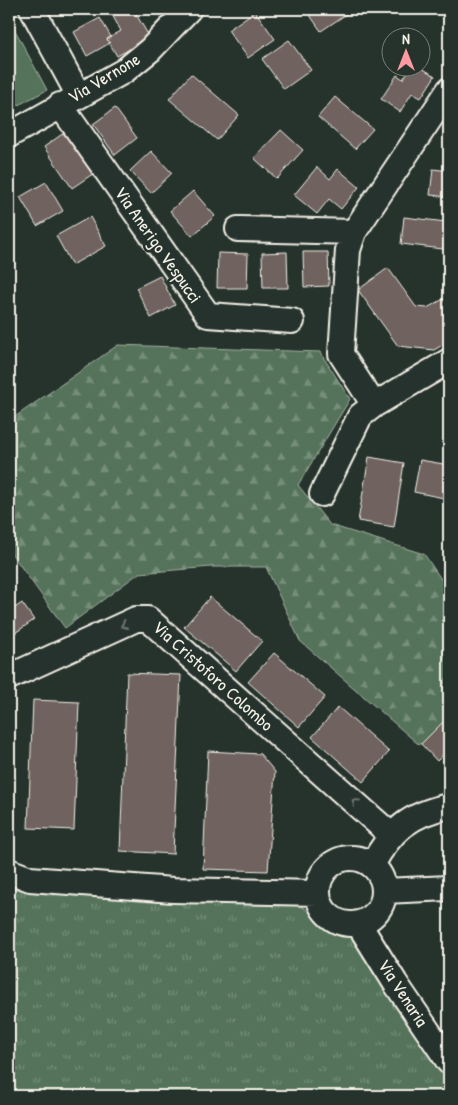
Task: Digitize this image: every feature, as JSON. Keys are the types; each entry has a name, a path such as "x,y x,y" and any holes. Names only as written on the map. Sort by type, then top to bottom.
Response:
{"street":[{"path":"32,9 69,100"},
{"name":"Via Vernone","path":"9,135 124,71 150,50 189,9"},
{"path":"374,405 341,354 348,250 354,232 449,90"},
{"name":"Via Anerigo Vespucci","path":"69,100 208,315 292,321"},
{"path":"238,229 354,232"},
{"path":"322,494 360,416 374,405 449,361"},
{"name":"Via Cristoforo Colombo","path":"9,677 136,619 148,618 391,835"},
{"path":"372,865 391,835 413,817 449,806"},
{"path":"350,858 360,859 372,865 380,875 384,891 377,912 368,920 358,923 343,923 332,917 320,902 318,893 323,874 338,861 350,858"},
{"path":"9,871 30,879 173,890 318,893"},
{"path":"384,891 449,888"},
{"name":"Via Venaria","path":"358,923 400,991 449,1062"}],"green space":[{"path":"9,19 47,90 9,110"},
{"path":"118,345 320,352 350,399 298,485 330,525 424,554 449,591 449,717 421,744 417,743 300,641 266,567 211,567 139,573 65,628 9,550 9,421"},
{"path":"9,888 300,905 334,928 350,935 356,941 375,973 449,1080 449,1096 9,1096"}],"building":[{"path":"109,9 133,9 150,38 117,56 107,39 121,31"},
{"path":"310,9 345,9 348,13 321,31 307,11"},
{"path":"255,11 275,39 248,58 228,30"},
{"path":"100,18 111,37 107,39 110,43 87,56 74,32"},
{"path":"289,40 311,70 284,89 262,59"},
{"path":"430,73 435,76 421,98 412,93 400,112 381,99 395,78 430,78"},
{"path":"191,74 239,115 217,140 169,99"},
{"path":"335,97 373,129 355,149 318,117"},
{"path":"115,108 137,138 115,155 93,124"},
{"path":"68,130 97,171 72,188 44,147"},
{"path":"281,130 303,150 277,179 254,158"},
{"path":"151,151 172,173 151,193 130,171"},
{"path":"317,167 330,179 338,169 359,187 341,209 329,199 317,214 294,195"},
{"path":"433,169 449,171 449,197 430,195"},
{"path":"46,182 63,211 37,226 20,197"},
{"path":"193,191 215,216 192,236 170,211"},
{"path":"90,217 106,246 72,265 56,236"},
{"path":"404,217 446,222 443,249 401,244"},
{"path":"287,252 288,288 263,288 262,253"},
{"path":"303,252 328,252 329,286 304,287"},
{"path":"218,253 248,254 247,288 217,288"},
{"path":"388,268 416,307 427,308 449,296 449,341 434,350 398,346 358,290"},
{"path":"160,276 175,305 151,318 136,288"},
{"path":"369,457 404,463 394,527 358,521"},
{"path":"420,460 449,465 449,499 414,492"},
{"path":"210,597 262,641 236,671 184,627"},
{"path":"22,603 34,620 9,637 9,612"},
{"path":"274,653 325,697 299,727 248,682"},
{"path":"127,673 181,675 173,854 120,851"},
{"path":"33,700 79,702 74,830 28,828"},
{"path":"338,707 389,752 363,782 312,737"},
{"path":"449,716 449,749 437,761 421,744"},
{"path":"208,751 260,754 275,772 268,871 203,869"}]}
